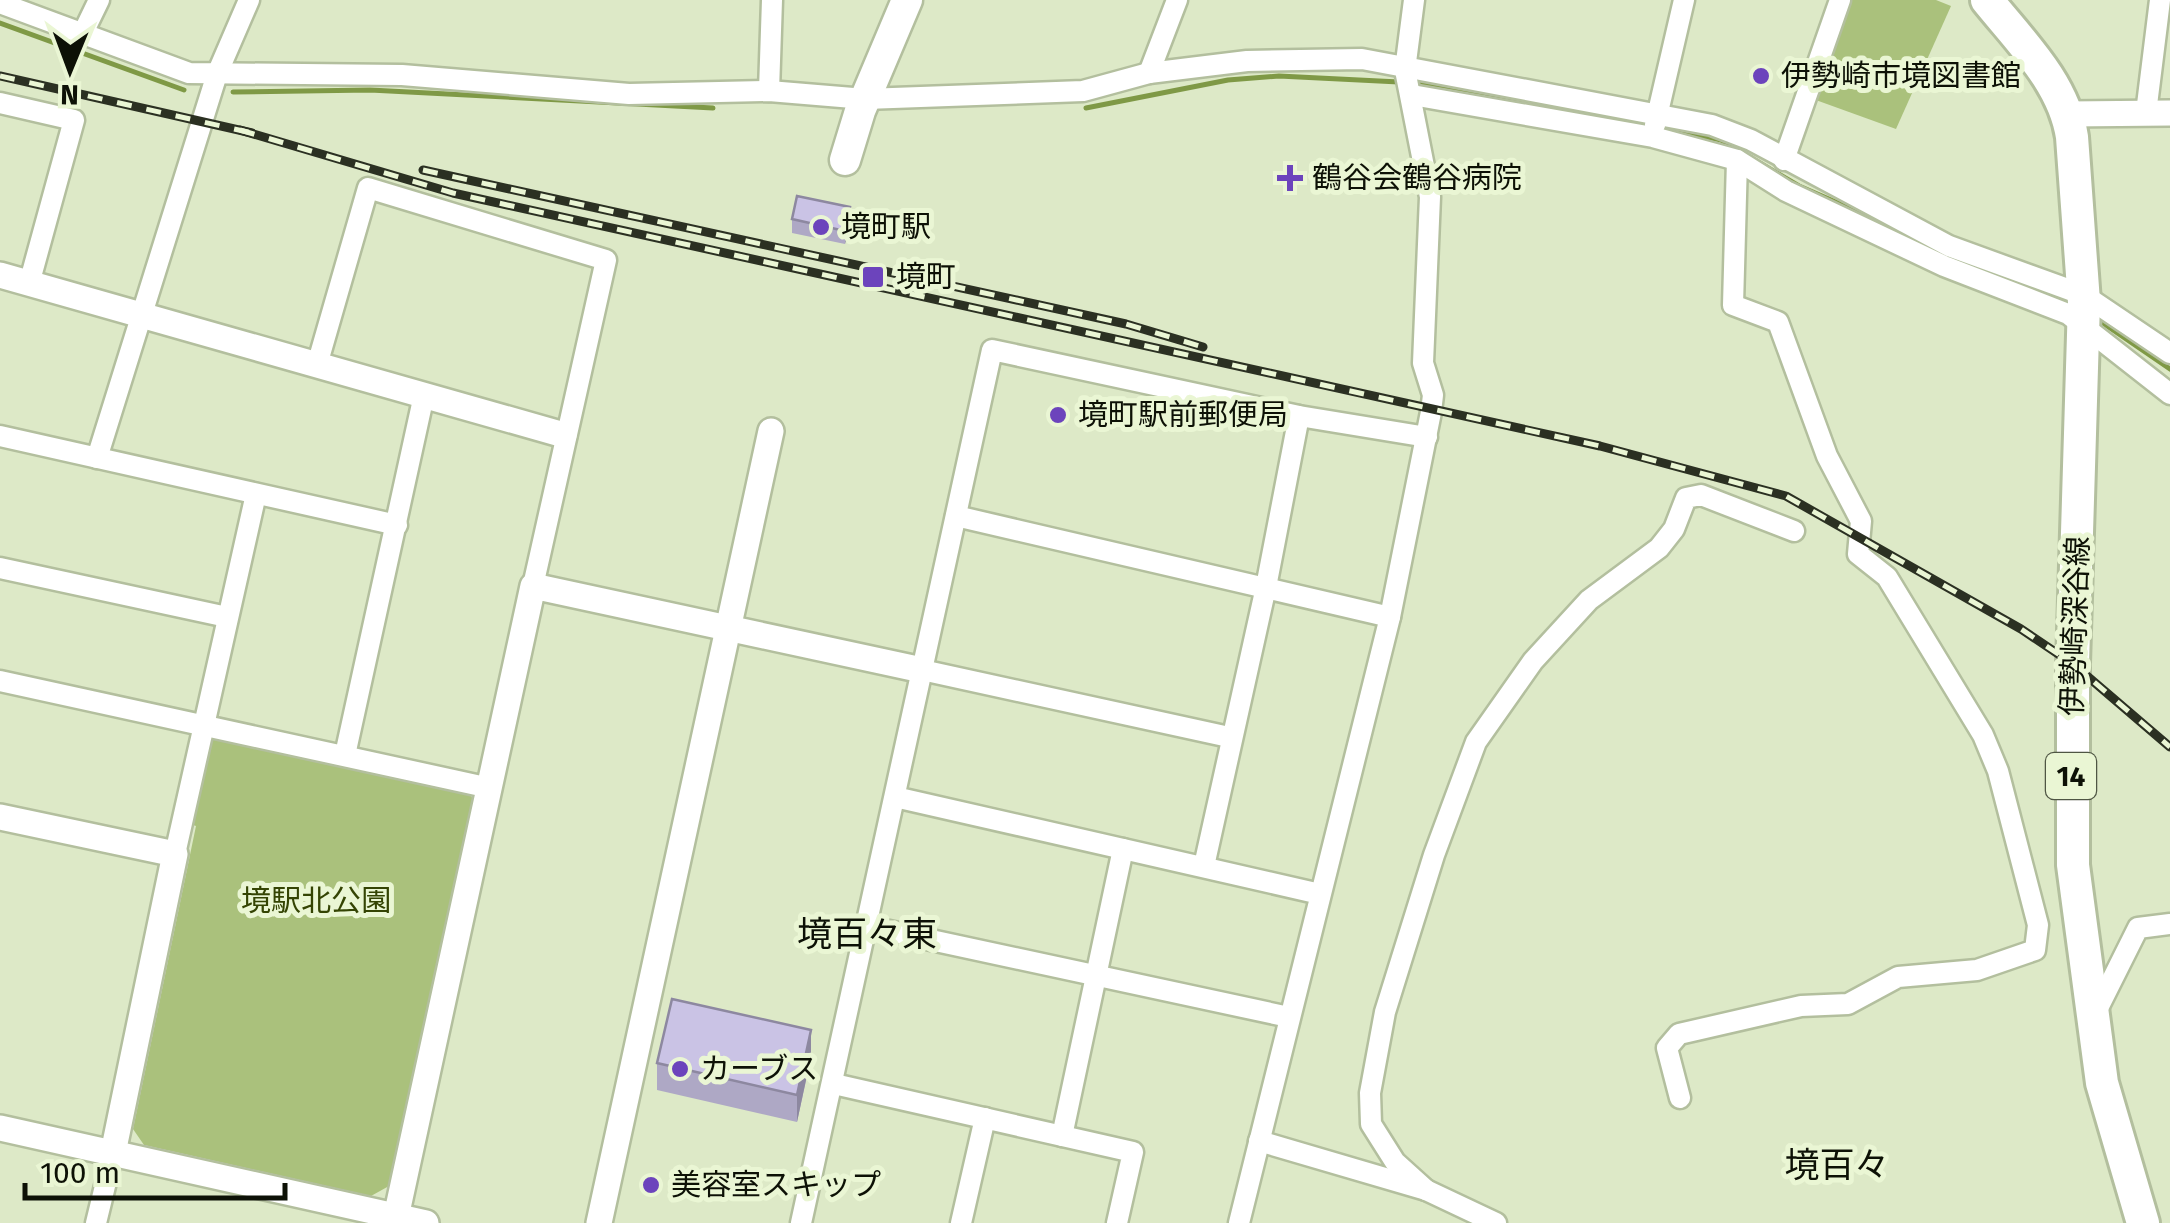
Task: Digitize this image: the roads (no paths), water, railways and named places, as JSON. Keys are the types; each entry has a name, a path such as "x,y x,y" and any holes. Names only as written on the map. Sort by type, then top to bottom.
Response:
{"main road":[{"path":"845,160 907,0"},
{"name":"伊勢崎深谷線","path":"1987,0 2042,68 2068,114 2084,312 2071,796 2073,865 2092,1018 2112,1123 2143,1223"}],"street":[{"path":"83,33 98,0"},
{"path":"97,458 217,74 249,0"},
{"path":"770,91 772,0"},
{"path":"1149,73 1176,0"},
{"path":"1239,1223 1390,617 1427,437 1433,394 1423,363 1430,197 1406,70 1414,0"},
{"path":"1653,137 1684,0"},
{"path":"2068,114 2158,113 2160,0"},
{"path":"0,3 189,74 402,76 629,94 770,91 861,111 1083,91 1149,73 1247,61 1362,58 1406,70 1712,125 1751,140 1949,246 2170,353"},
{"path":"1784,160 1833,3"},
{"path":"1412,95 1653,137 1737,160 1786,192 1944,266 2068,314 2084,312"},
{"path":"0,103 74,120 29,284"},
{"path":"1680,1098 1667,1048 1679,1034 1801,1006 1848,1004 1898,977 1977,970 2035,950 2038,925 1998,771 1983,735 1887,577 1858,554 1860,522 1827,456 1778,322 1733,305 1737,160"},
{"path":"316,366 368,188 606,260 564,435 396,1220"},
{"path":"0,276 564,435"},
{"path":"2084,312 2170,394"},
{"path":"801,1223 992,350 1298,416 1427,437"},
{"path":"345,755 424,396"},
{"path":"1204,866 1229,737 1266,587 1298,416"},
{"path":"599,1223 770,431"},
{"path":"0,436 396,526"},
{"path":"96,1223 256,494"},
{"path":"1426,1190 1395,1162 1371,1124 1372,1075 1385,1012 1419,900 1476,742 1533,661 1589,600 1659,548 1686,498 1701,495 1794,531"},
{"path":"956,516 1390,617"},
{"path":"0,568 227,617"},
{"path":"534,586 1229,737"},
{"path":"0,681 490,788"},
{"path":"895,797 1320,894"},
{"path":"1,823 175,854"},
{"path":"1062,1136 1123,849"},
{"path":"2092,1018 2138,928 2170,924"},
{"path":"866,926 1289,1017"},
{"path":"834,1084 1133,1152 1118,1223"},
{"path":"961,1223 984,1118"},
{"path":"0,1128 396,1220 426,1223"},
{"path":"1259,1141 1426,1190 1496,1223"}],"waterway":[{"path":"0,23 184,90"},
{"path":"1086,108 1228,80 1279,76 1399,82"},
{"path":"1415,83 1651,125"},
{"path":"233,92 370,90 713,108"},
{"path":"1661,127 1721,140 1799,186 1893,227"},
{"path":"2094,317 2170,369"}],"railway":[{"path":"0,76 252,133"},
{"path":"240,130 453,193 1600,446 1786,496 2021,629 2073,664 2170,747"},
{"path":"423,170 1126,324 1203,347"}],"place":[{"name":"伊勢崎市境図書館","path":"1761,76"},
{"name":"鶴谷会鶴谷病院","path":"1290,178"},
{"name":"境町駅","path":"821,227"},
{"name":"境町","path":"873,277"},
{"name":"境町駅前郵便局","path":"1058,415"},
{"name":"カーブス","path":"680,1069"},
{"name":"美容室スキップ","path":"651,1185"}],"district":[{"name":"境百々東","path":"867,934"},
{"name":"境百々","path":"1837,1165"}],"park label":[{"name":"境駅北公園","path":"316,901"}]}
